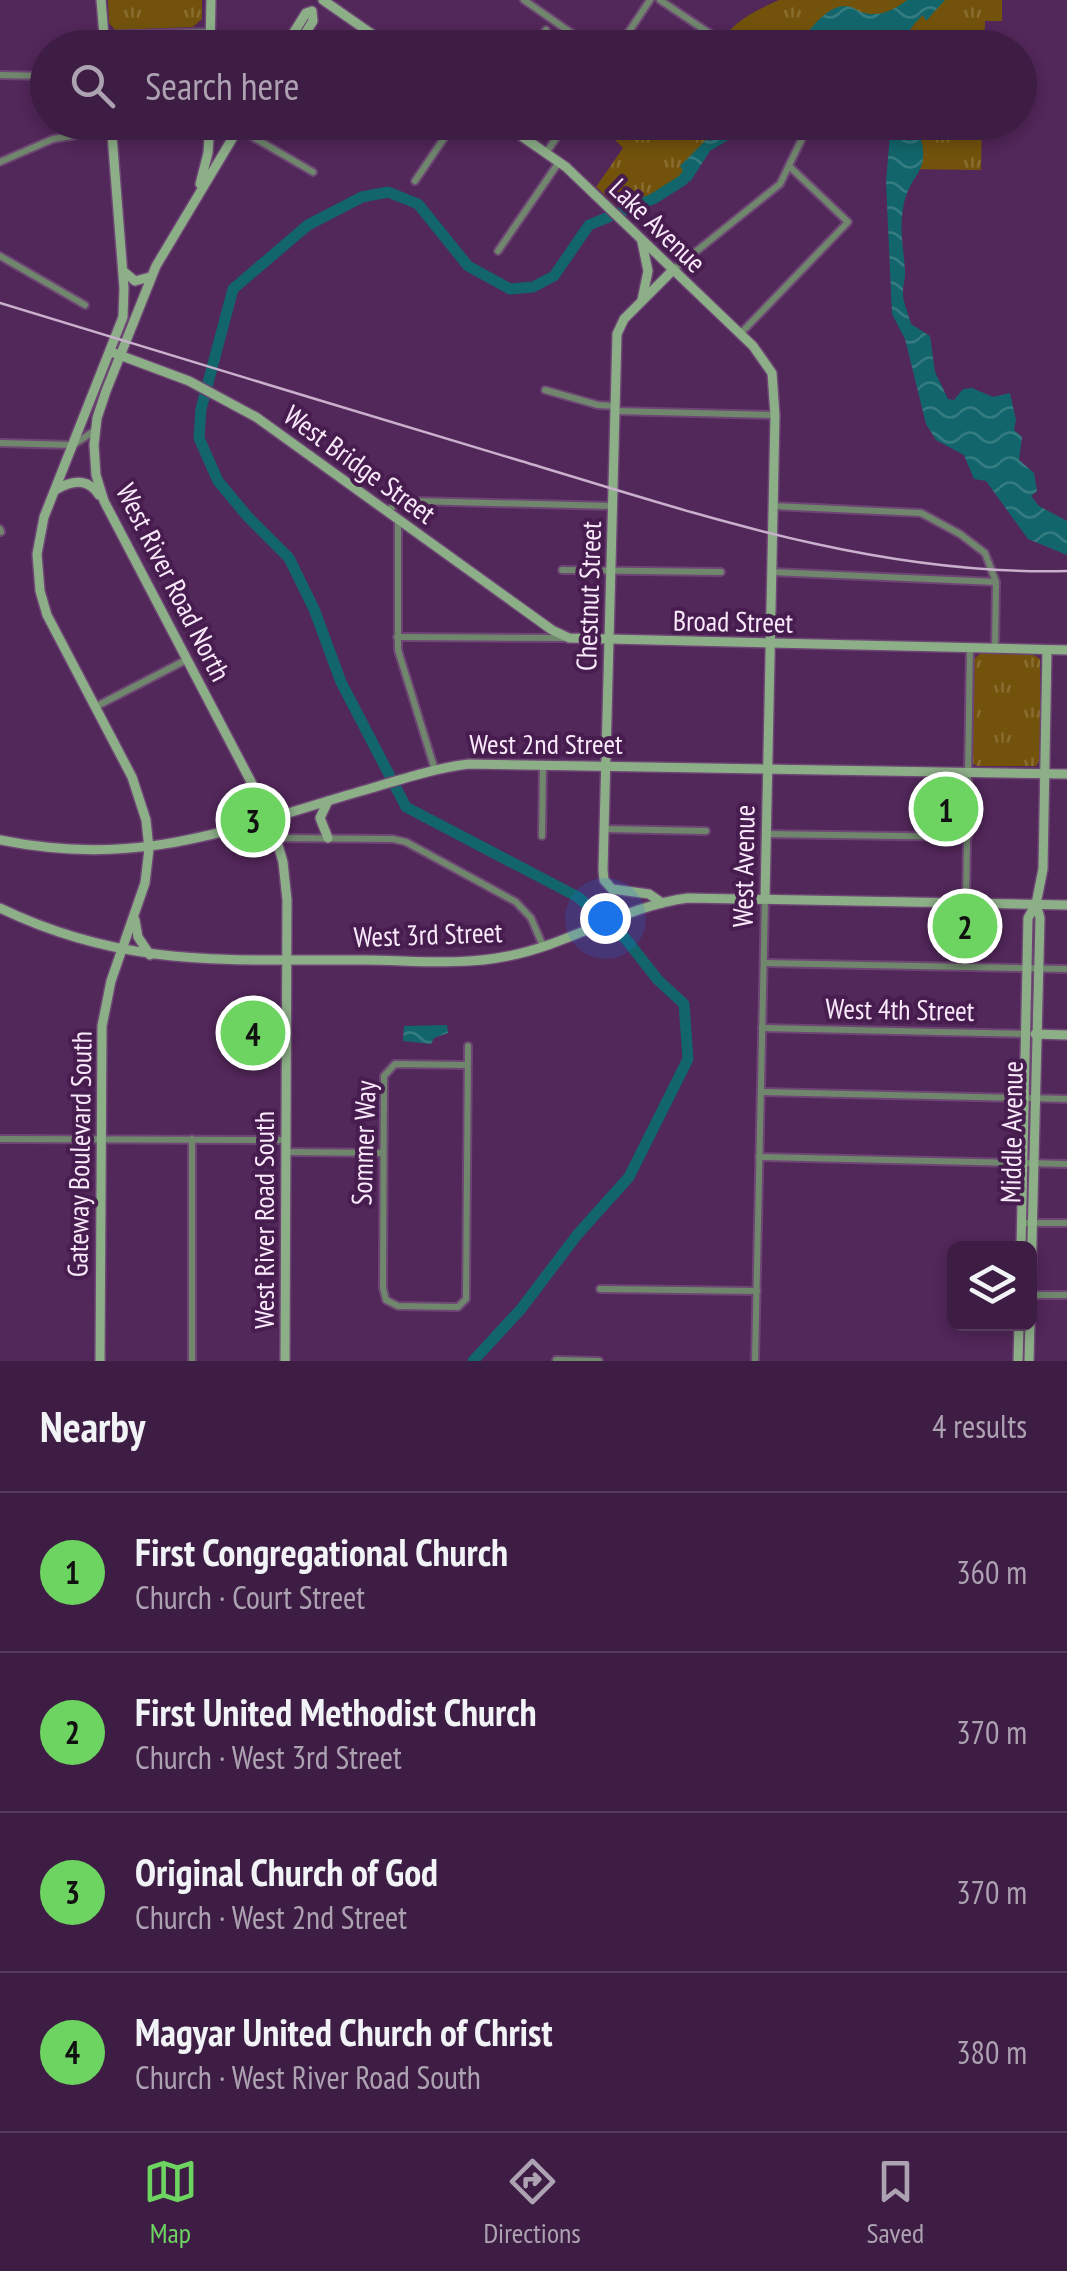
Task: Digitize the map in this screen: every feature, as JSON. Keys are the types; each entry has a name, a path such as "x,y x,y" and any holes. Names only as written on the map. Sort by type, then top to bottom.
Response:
{"main road":[{"path":"101,0 104,30"},
{"path":"210,30 211,0"},
{"path":"295,30 321,0 365,30"},
{"path":"307,30 313,20 312,11"},
{"path":"112,140 123,271 123,317 116,354"},
{"path":"196,196 209,140"},
{"name":"West River Road North","path":"232,140 152,276 116,354 95,430 94,466 104,501 270,818 286,881 287,959"},
{"name":"Lake Avenue","path":"527,140 559,162 625,222 759,352 772,373"},
{"path":"640,238 648,271 641,302"},
{"name":"Chestnut Street","path":"662,902 650,894 619,892 607,884 602,874 618,329 674,270"},
{"path":"123,271 135,281 152,276"},
{"name":"West Bridge Street","path":"116,354 189,382 268,426 552,630 569,638"},
{"name":"Gateway Boulevard South","path":"100,1361 102,1026 111,980 145,883 149,848 138,791 54,629 39,584 38,541 73,446 116,354"},
{"name":"West Avenue","path":"765,899 776,415 772,373"},
{"path":"55,490 70,482 82,482 96,489 104,501"},
{"name":"Broad Street","path":"569,638 1067,650"},
{"name":"Middle Avenue","path":"1027,1241 1032,969 1028,918 1036,904 1043,869 1047,650"},
{"name":"West 2nd Street","path":"0,840 95,852 184,843 435,770 480,763 1067,774"},
{"path":"328,801 320,818 328,838"},
{"name":"West 3rd Street","path":"0,908 56,932 150,955 196,959 474,960 504,957 662,902 698,897 1067,905"},
{"path":"134,917 138,937 150,955"},
{"name":"West River Road South","path":"286,1361 287,959"},
{"path":"1031,1034 1067,1035"},
{"name":"Middle Avenue","path":"1022,1241 1026,1223"},
{"path":"1018,1361 1019,1331"},
{"name":"Middle Avenue","path":"1030,1331 1030,1361"}],"street":[{"path":"524,0 567,30"},
{"path":"630,30 650,0"},
{"path":"660,0 704,30"},
{"path":"0,75 30,76"},
{"path":"0,162 51,140"},
{"path":"265,140 312,172"},
{"path":"415,181 443,140"},
{"path":"546,153 554,140"},
{"path":"674,270 780,184 799,140"},
{"path":"498,251 559,162"},
{"path":"740,334 848,222 790,167"},
{"path":"0,256 85,306"},
{"path":"545,390 615,408 776,415"},
{"path":"0,443 73,446 95,430"},
{"path":"387,511 398,503 414,501 613,506"},
{"path":"774,506 924,514 983,550 996,582 995,649"},
{"path":"398,519 398,653 435,770"},
{"path":"562,570 721,572"},
{"path":"772,572 996,582"},
{"name":"Broad Street","path":"398,637 569,638"},
{"path":"966,903 970,648"},
{"path":"95,707 186,660"},
{"path":"542,836 543,764"},
{"path":"604,829 706,831"},
{"path":"766,834 968,838"},
{"path":"277,838 392,838 406,842 516,902 531,918 543,946"},
{"name":"West Avenue","path":"755,1361 765,899"},
{"path":"764,963 1067,970"},
{"name":"West 4th Street","path":"762,1028 1031,1034"},
{"path":"468,1046 468,1065"},
{"name":"Sommer Way","path":"398,1064 468,1065 467,1294 458,1307 398,1306 386,1300 382,1288 383,1152 384,1078 388,1068 398,1064"},
{"path":"761,1092 1067,1099"},
{"path":"0,1138 286,1140"},
{"path":"192,1139 192,1361"},
{"path":"286,1152 383,1152"},
{"path":"760,1157 1067,1164"},
{"path":"1026,1223 1067,1223"},
{"path":"600,1289 756,1291"},
{"path":"1037,1295 1067,1296"},
{"path":"556,1360 599,1361"}],"green space":[{"path":"108,0 202,0 202,19 193,27 115,30 109,23"},
{"path":"779,0 1002,0 1002,21 985,21 985,30 730,30"},
{"path":"615,140 719,140 683,180 653,199 623,211 596,187 623,148"},
{"path":"902,140 982,140 981,170 901,169"},
{"path":"981,653 1032,654 1040,659 1041,758 1036,766 977,766 971,762 973,660"}],"water":[{"path":"907,0 945,0 926,21 923,15 911,30 811,30 839,7 848,6 868,14 891,10"},
{"path":"706,140 728,140 710,151 690,182 680,166"},
{"path":"890,140 921,140 922,163 906,196 902,217 903,298 911,324 930,336 935,372 948,399 954,400 963,389 972,388 993,397 1010,393 1016,420 1014,430 1022,437 1019,460 1034,473 1037,491 1031,496 1039,506 1067,521 1067,555 1028,539 986,481 974,479 964,455 936,440 926,424 905,339 892,314 886,182"},
{"path":"447,1025 448,1033 434,1038 431,1044 403,1041 404,1026"}],"waterway":[{"path":"473,1361 629,1177 688,1059 684,1004 658,980 625,938 578,897 406,807 341,682 314,609 289,558 218,481 199,438 201,409 233,289 308,225 362,197 388,192 418,204 468,266 510,289 533,287 554,276 589,225 653,199 683,180 693,166"}],"railway":[{"path":"0,303 655,502 790,538 927,564 1067,571"}],"place":[{"name":"First Congregational Church","path":"946,809"},
{"name":"Original Church of God","path":"253,820"},
{"name":"First United Methodist Church","path":"965,926"},
{"name":"Magyar United Church of Christ","path":"253,1033"}]}
